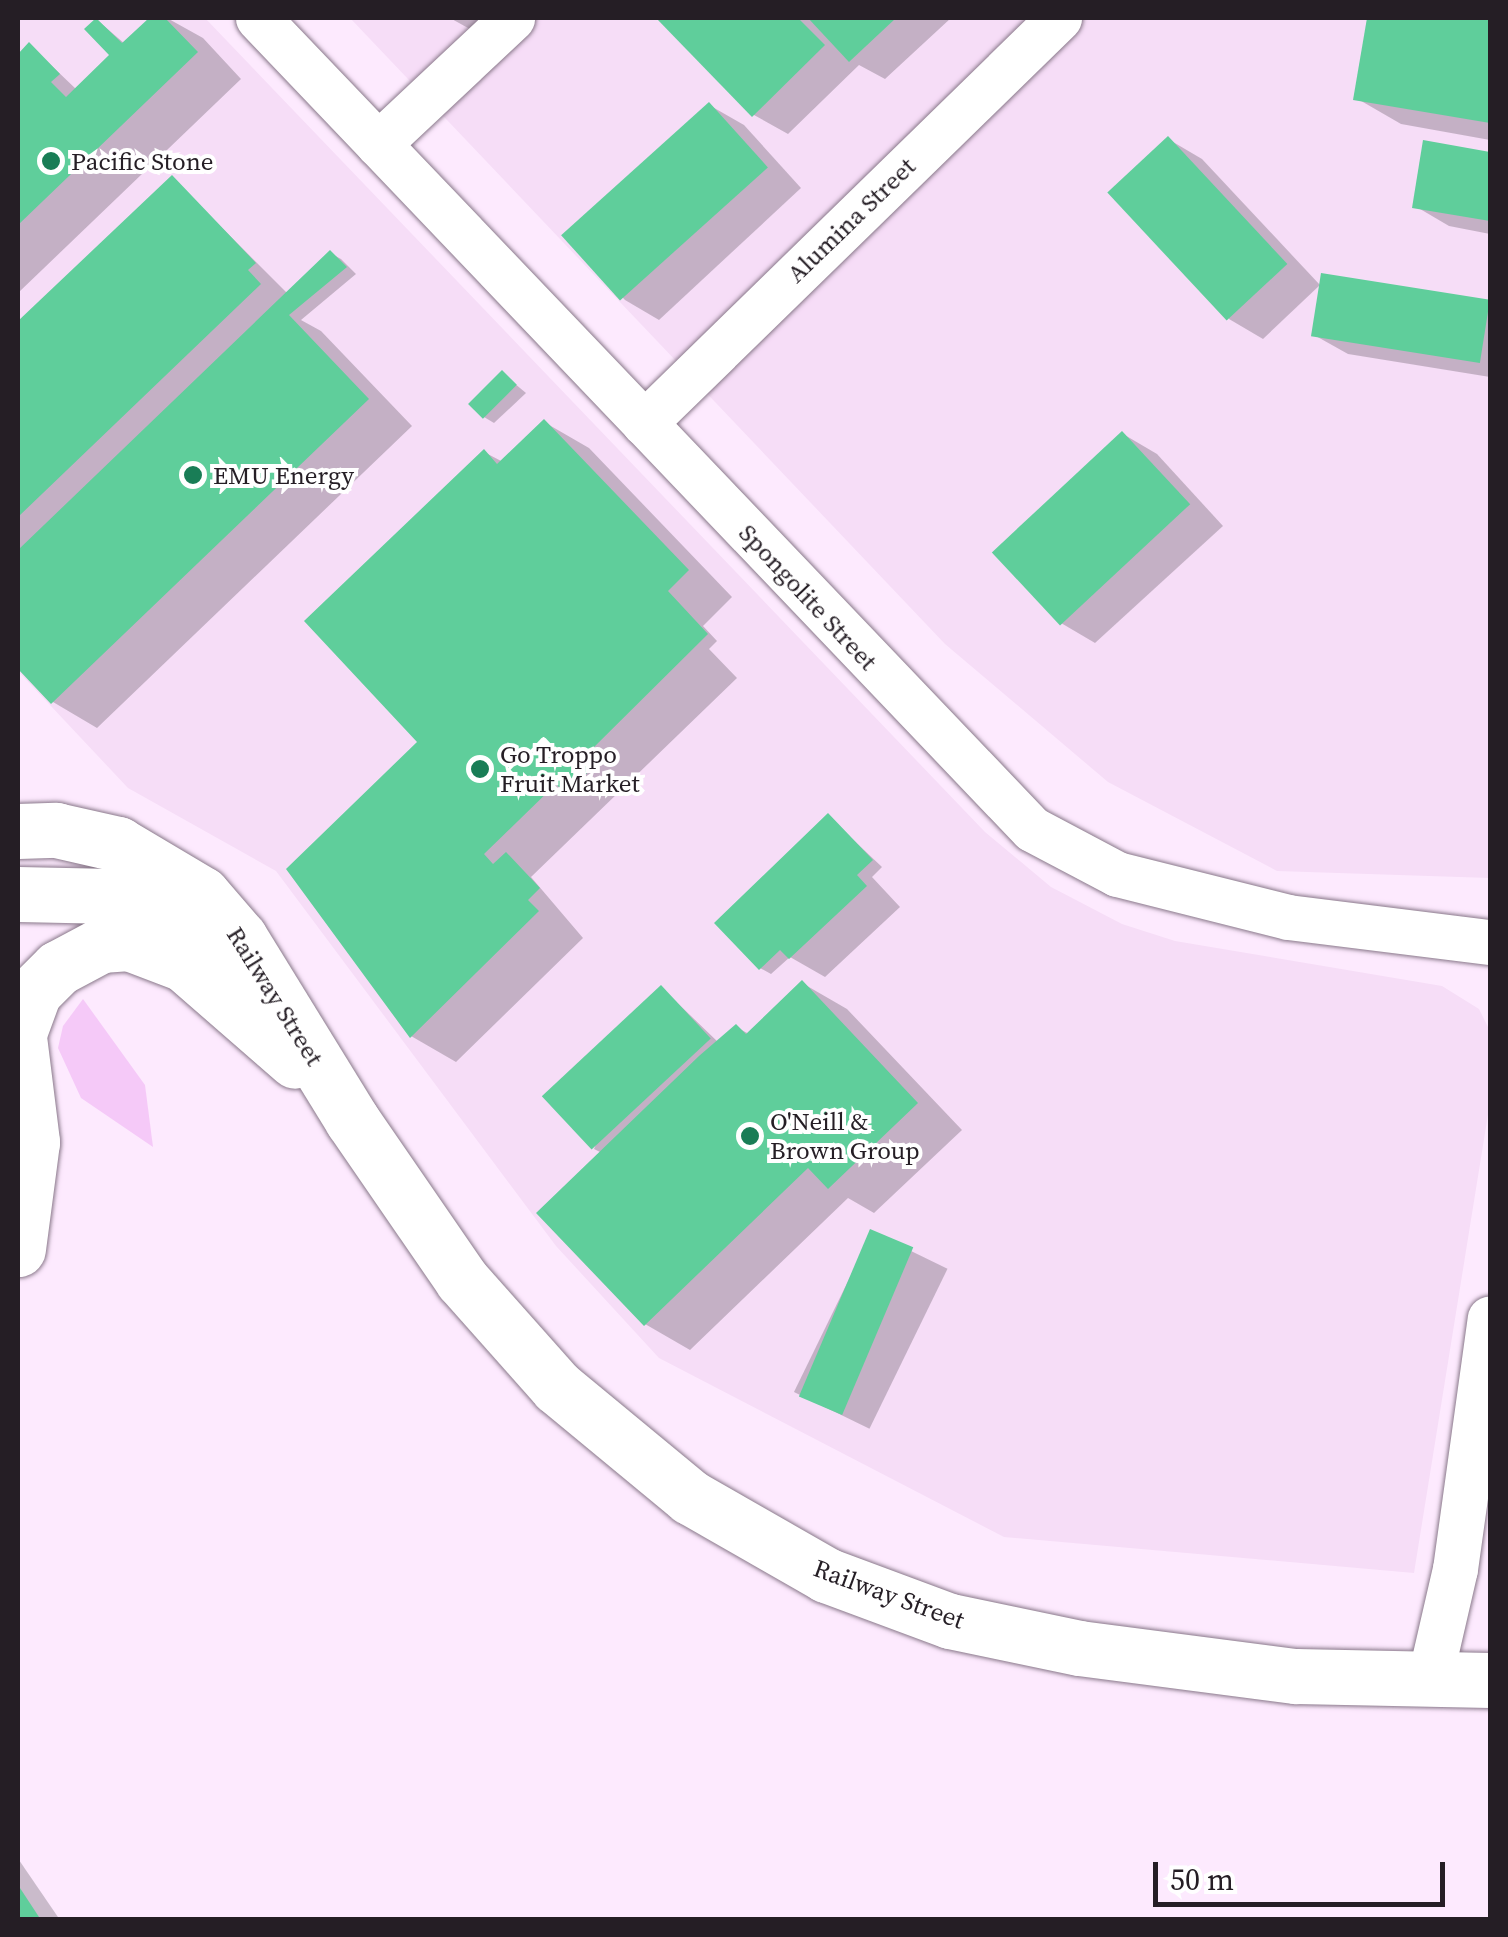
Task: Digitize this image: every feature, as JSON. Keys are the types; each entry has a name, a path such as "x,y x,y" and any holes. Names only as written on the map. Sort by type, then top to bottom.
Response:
{"main road":[{"path":"18,809 73,833"},
{"name":"Railway Street","path":"18,831 73,833 154,860 217,909 352,1120 462,1280 558,1387 690,1496 826,1576 950,1621 1079,1648 1296,1676 1490,1680"},
{"name":"Railway Street","path":"18,894 94,892 159,912 222,964 287,1052"},
{"name":"Railway Street","path":"18,1031 34,992 58,968 101,945 129,943 184,964 287,1052 352,1120"},
{"path":"18,1031 32,1142 18,1249"}],"street":[{"name":"Spongolite Street","path":"258,18 1032,829 1117,874 1288,917 1490,942"},
{"path":"378,144 512,18"},
{"name":"Alumina Street","path":"644,423 1059,18"},
{"path":"1430,1677 1456,1568 1490,1318"}],"shaded area":[{"path":"18,18 205,18 985,832 1051,887 1122,924 1175,941 1442,986 1479,1009 1490,1031 1490,1102 1414,1573 1004,1537 659,1358 556,1246 276,871 128,788 18,671"},
{"path":"350,18 1490,18 1490,878 1277,871 1108,782 945,644"},
{"path":"83,999 145,1085 153,1147 81,1098 58,1048 63,1026"}],"building":[{"name":"Pacific Stone","path":"96,18 122,43 149,18 165,18 198,52 18,225 18,54 29,42 60,74 51,82 66,97 109,55 84,29"},
{"path":"656,18 798,18 825,45 752,117"},
{"path":"808,18 896,18 849,62"},
{"path":"1367,18 1490,18 1490,123 1353,100"},
{"path":"709,102 768,167 620,301 561,235"},
{"path":"1168,136 1287,264 1227,321 1107,193"},
{"path":"1423,140 1490,152 1490,221 1412,208"},
{"path":"172,175 256,263 248,270 261,284 18,517 18,321"},
{"name":"EMU Energy","path":"330,250 347,267 289,315 369,399 51,704 18,669 18,550"},
{"path":"1321,273 1490,300 1480,363 1311,336"},
{"path":"502,370 517,385 483,419 468,404"},
{"path":"544,419 689,570 668,591 708,634 587,754 596,764 566,794 556,784 484,854 493,864 506,852 540,888 528,900 539,911 410,1038 286,869 417,742 304,621 484,449 497,464"},
{"path":"1122,431 1190,504 1060,626 992,552"},
{"path":"828,813 873,860 857,875 867,886 789,959 780,950 759,970 714,923"},
{"name":"O'Neill & Brown Group","path":"802,980 918,1103 828,1189 808,1168 644,1326 536,1213 699,1056 736,1024 746,1034"},
{"path":"661,985 711,1038 592,1150 542,1096"},
{"path":"870,1229 913,1247 842,1415 799,1397"},
{"path":"18,1885 41,1920 18,1920"}],"place":[{"name":"Pacific Stone","path":"51,161"},
{"name":"EMU Energy","path":"193,475"},
{"name":"Go Troppo Fruit Market","path":"480,769"},
{"name":"O'Neill & Brown Group","path":"750,1136"}]}
